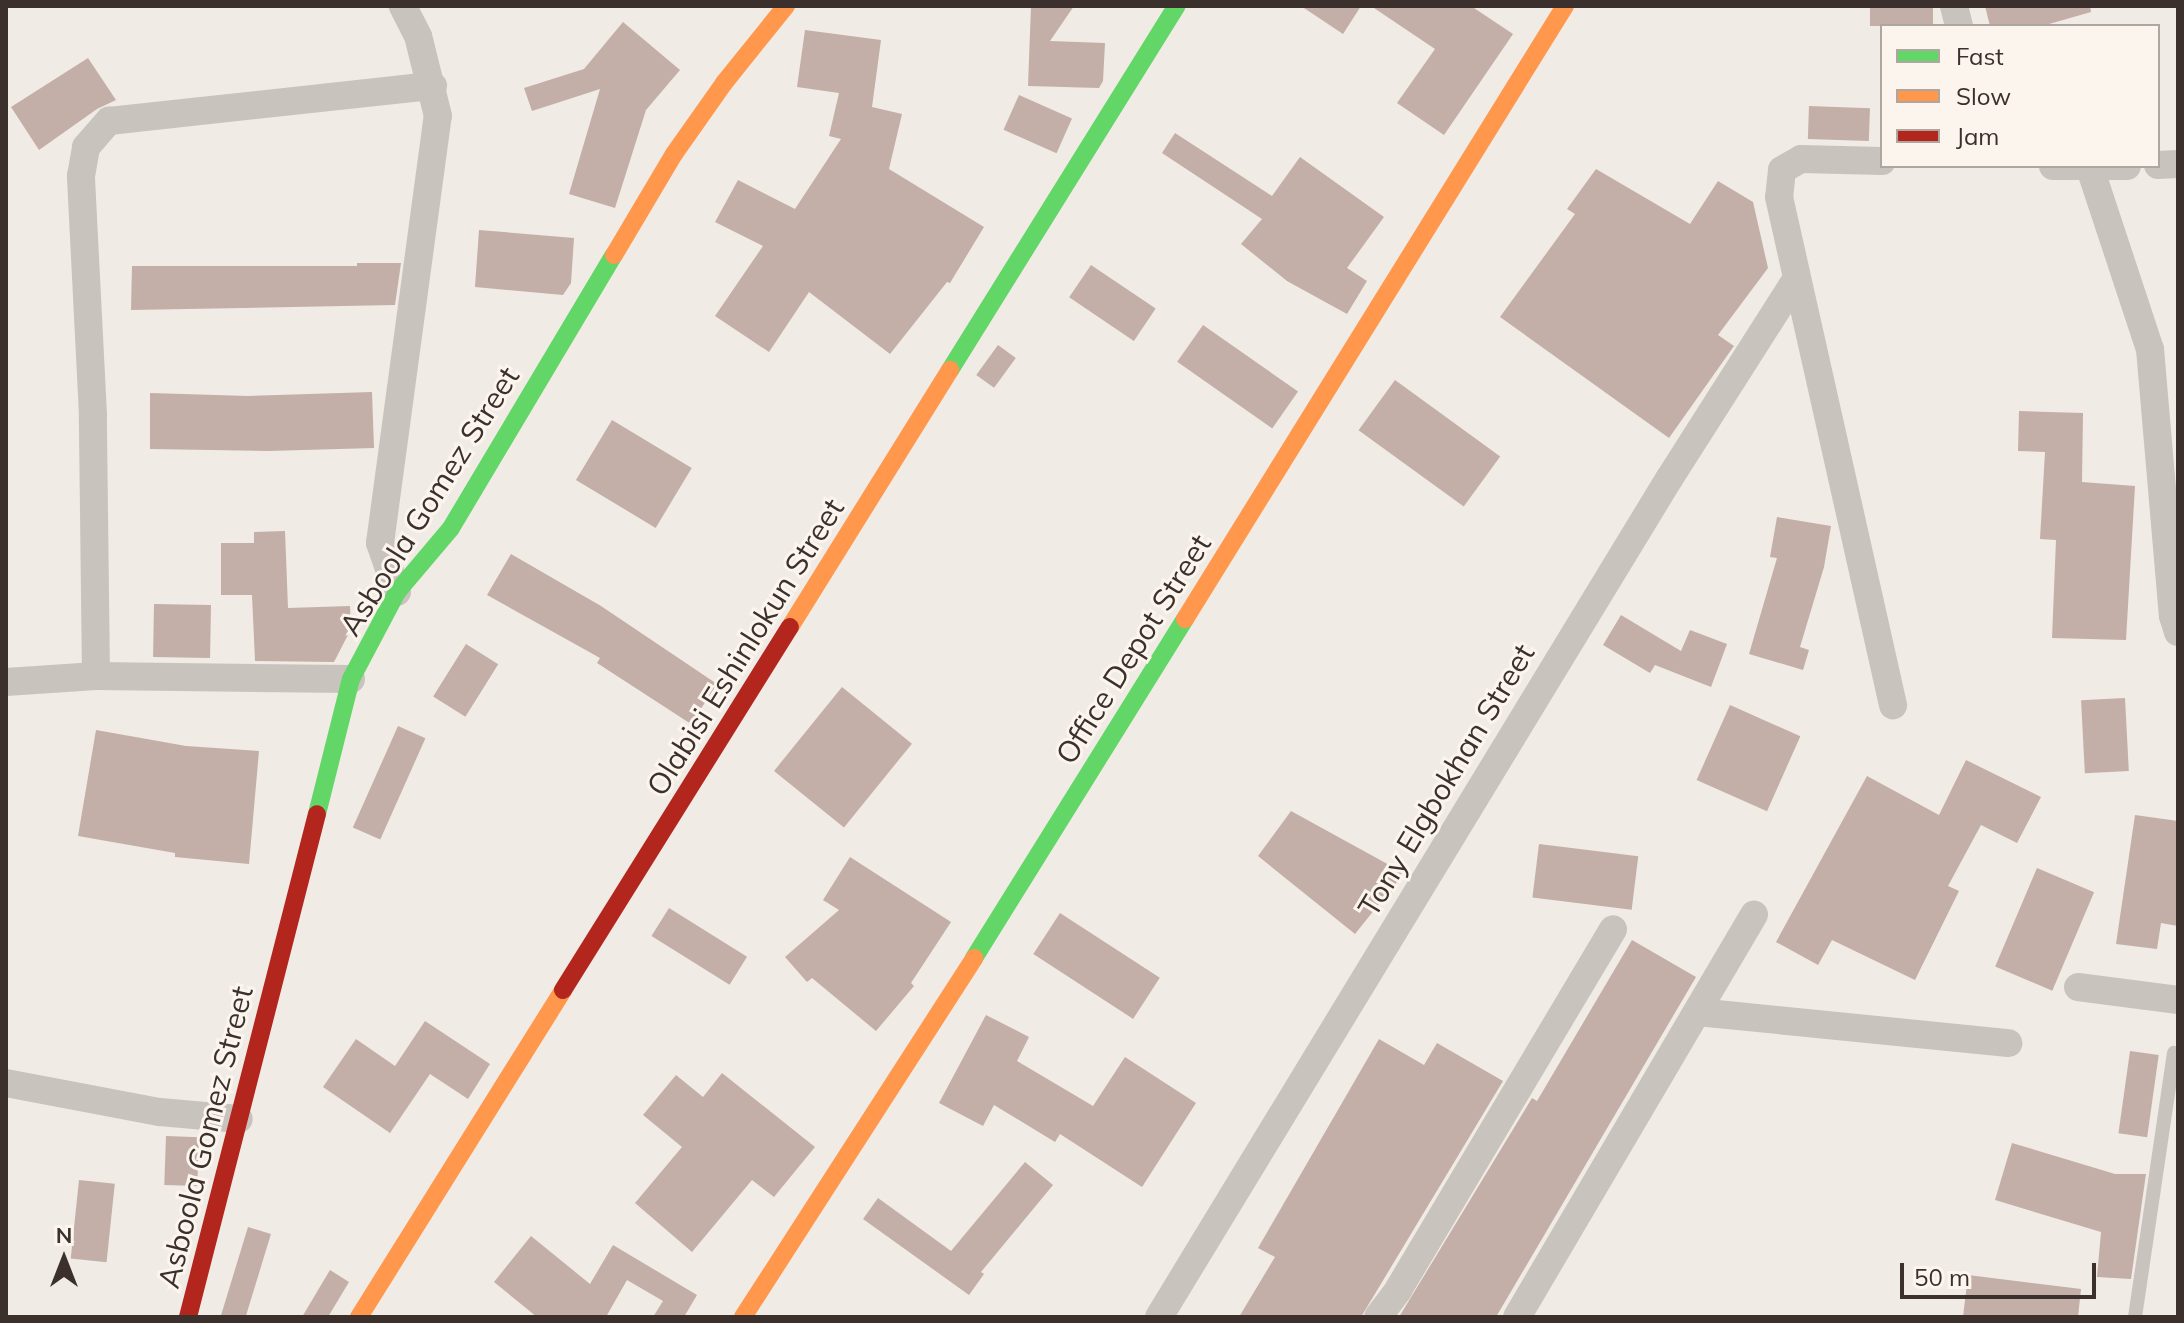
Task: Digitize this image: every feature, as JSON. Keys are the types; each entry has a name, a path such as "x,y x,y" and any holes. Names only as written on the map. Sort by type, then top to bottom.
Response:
{"street":[{"path":"397,592 380,543 438,116 433,86 418,36 403,6"},
{"path":"418,36 429,6"},
{"name":"Asboola Gomez Street","path":"188,1317 351,679 397,592 451,528 674,154 724,83 786,6"},
{"name":"Olabisi Eshinlokun Street","path":"359,1317 1177,6"},
{"name":"Office Depot Street","path":"743,1317 926,1036 1565,6"},
{"path":"96,676 93,415 81,176 86,147 109,121 433,86"},
{"path":"1880,161 1801,159 1782,170 1779,197 1795,281 1893,705"},
{"path":"2090,168 2150,349 2173,616 2178,632"},
{"name":"Tony Elgbokhan Street","path":"1159,1317 1660,493 1795,281"},
{"path":"6,682 96,676 351,679"},
{"path":"1517,1317 1754,915"},
{"path":"1378,1317 1398,1290 1613,929"},
{"path":"2078,987 2178,1000"},
{"path":"1697,1012 2008,1043"},
{"path":"6,1083 160,1112 239,1119"}],"lane":[{"path":"2135,1317 2174,1053"}],"building":[{"path":"1031,6 1074,6 1050,41 1105,43 1103,81 1099,88 1028,86"},
{"path":"1301,6 1361,6 1343,34"},
{"path":"1371,6 1471,6 1513,34 1444,135 1397,103 1435,49"},
{"path":"1870,6 1933,6 1933,24 1870,26"},
{"path":"1985,6 2090,6 2091,12 2049,24 1990,24"},
{"path":"623,22 680,70 646,110 615,208 569,194 600,89 532,111 524,88 584,69"},
{"path":"805,30 881,40 872,107 902,114 889,169 984,227 950,283 947,282 890,354 809,292 769,352 715,316 763,246 715,222 738,180 795,209 841,139 829,136 839,93 797,87"},
{"path":"88,58 116,100 97,109 39,150 11,107"},
{"path":"1019,95 1072,119 1057,153 1004,130"},
{"path":"1809,106 1870,108 1869,141 1808,139"},
{"path":"1175,133 1272,196 1300,157 1384,217 1347,268 1367,281 1347,314 1287,281 1241,244 1262,219 1162,153"},
{"path":"1596,169 1690,224 1718,181 1753,202 1768,268 1718,335 1734,346 1669,438 1500,317 1575,214 1567,209"},
{"path":"479,230 574,238 571,283 563,295 475,287"},
{"path":"357,263 401,263 395,305 131,310 132,266 357,266"},
{"path":"1091,265 1156,309 1134,341 1069,297"},
{"path":"1203,325 1298,392 1272,428 1177,362"},
{"path":"998,345 1016,358 994,388 976,375"},
{"path":"1395,380 1500,456 1464,507 1359,430"},
{"path":"372,392 374,448 268,451 150,449 150,393 248,396"},
{"path":"2019,411 2083,413 2082,482 2135,486 2126,640 2052,638 2056,540 2040,539 2045,452 2018,451"},
{"path":"612,420 692,468 656,528 576,480"},
{"path":"1777,517 1831,526 1824,567 1800,647 1809,650 1803,670 1749,654 1777,558 1770,557"},
{"path":"285,531 288,608 350,606 351,629 334,662 255,661 252,595 221,595 221,543 254,543 254,532"},
{"path":"511,554 601,606 717,684 691,724 597,663 600,658 487,595"},
{"path":"154,604 211,605 210,658 153,657"},
{"path":"1621,615 1681,651 1690,630 1727,644 1711,687 1655,665 1650,673 1603,645"},
{"path":"466,644 498,664 465,717 433,697"},
{"path":"842,687 912,744 844,828 774,771"},
{"path":"2125,698 2129,771 2085,773 2081,700"},
{"path":"1730,705 1800,736 1767,811 1697,780"},
{"path":"398,726 425,738 380,840 353,827"},
{"path":"96,730 186,746 259,751 249,864 175,857 175,853 78,836"},
{"path":"1966,760 2041,797 2017,843 1981,825 1948,886 1959,891 1915,980 1832,940 1818,965 1776,942 1867,776 1939,815"},
{"path":"1291,811 1402,872 1390,895 1387,894 1355,934 1258,856"},
{"path":"2135,815 2178,821 2178,926 2161,923 2157,949 2116,944"},
{"path":"1539,844 1638,856 1632,910 1532,898"},
{"path":"850,857 951,922 911,983 914,986 876,1031 812,978 807,982 785,957 839,910 823,900"},
{"path":"2037,868 2094,892 2052,991 1995,966"},
{"path":"669,908 747,957 730,985 652,936"},
{"path":"1060,913 1160,978 1133,1019 1033,954"},
{"path":"1632,940 1696,977 1496,1317 1399,1317 1532,1098 1537,1101"},
{"path":"986,1015 1029,1037 1017,1061 1093,1106 1125,1057 1196,1103 1142,1187 1060,1134 1055,1142 994,1105 983,1126 939,1103"},
{"path":"425,1021 490,1064 468,1099 430,1074 390,1133 323,1087 356,1039 395,1066"},
{"path":"1379,1039 1424,1065 1437,1043 1503,1081 1361,1317 1239,1317 1275,1257 1258,1248"},
{"path":"2130,1051 2159,1055 2147,1137 2118,1133"},
{"path":"722,1073 815,1147 774,1197 752,1180 692,1252 635,1203 682,1147 643,1115 676,1075 703,1097"},
{"path":"166,1136 199,1137 197,1186 164,1185"},
{"path":"2012,1143 2115,1174 2146,1174 2131,1279 2097,1277 2101,1232 1995,1200"},
{"path":"1025,1162 1053,1185 981,1272 984,1274 969,1295 863,1219 878,1198 951,1251"},
{"path":"79,1180 115,1184 107,1262 71,1259"},
{"path":"248,1227 271,1234 246,1317 221,1317"},
{"path":"531,1236 590,1284 613,1245 697,1295 684,1317 653,1317 663,1301 627,1280 606,1317 537,1317 494,1282"},
{"path":"330,1270 349,1282 328,1317 302,1317"},
{"path":"1968,1275 2081,1289 2078,1317 1963,1317"}],"traffic: fast":[{"path":"950,370 1177,6"},
{"path":"317,814 351,679 397,592 451,528 614,255"},
{"path":"974,958 1185,619"}],"traffic: slow":[{"path":"614,255 674,154 724,83 786,6"},
{"path":"1185,619 1565,6"},
{"path":"790,627 950,370"},
{"path":"743,1317 974,958"},
{"path":"359,1317 563,990"}],"traffic: jam":[{"path":"563,990 790,627"},
{"path":"188,1317 317,814"}]}
